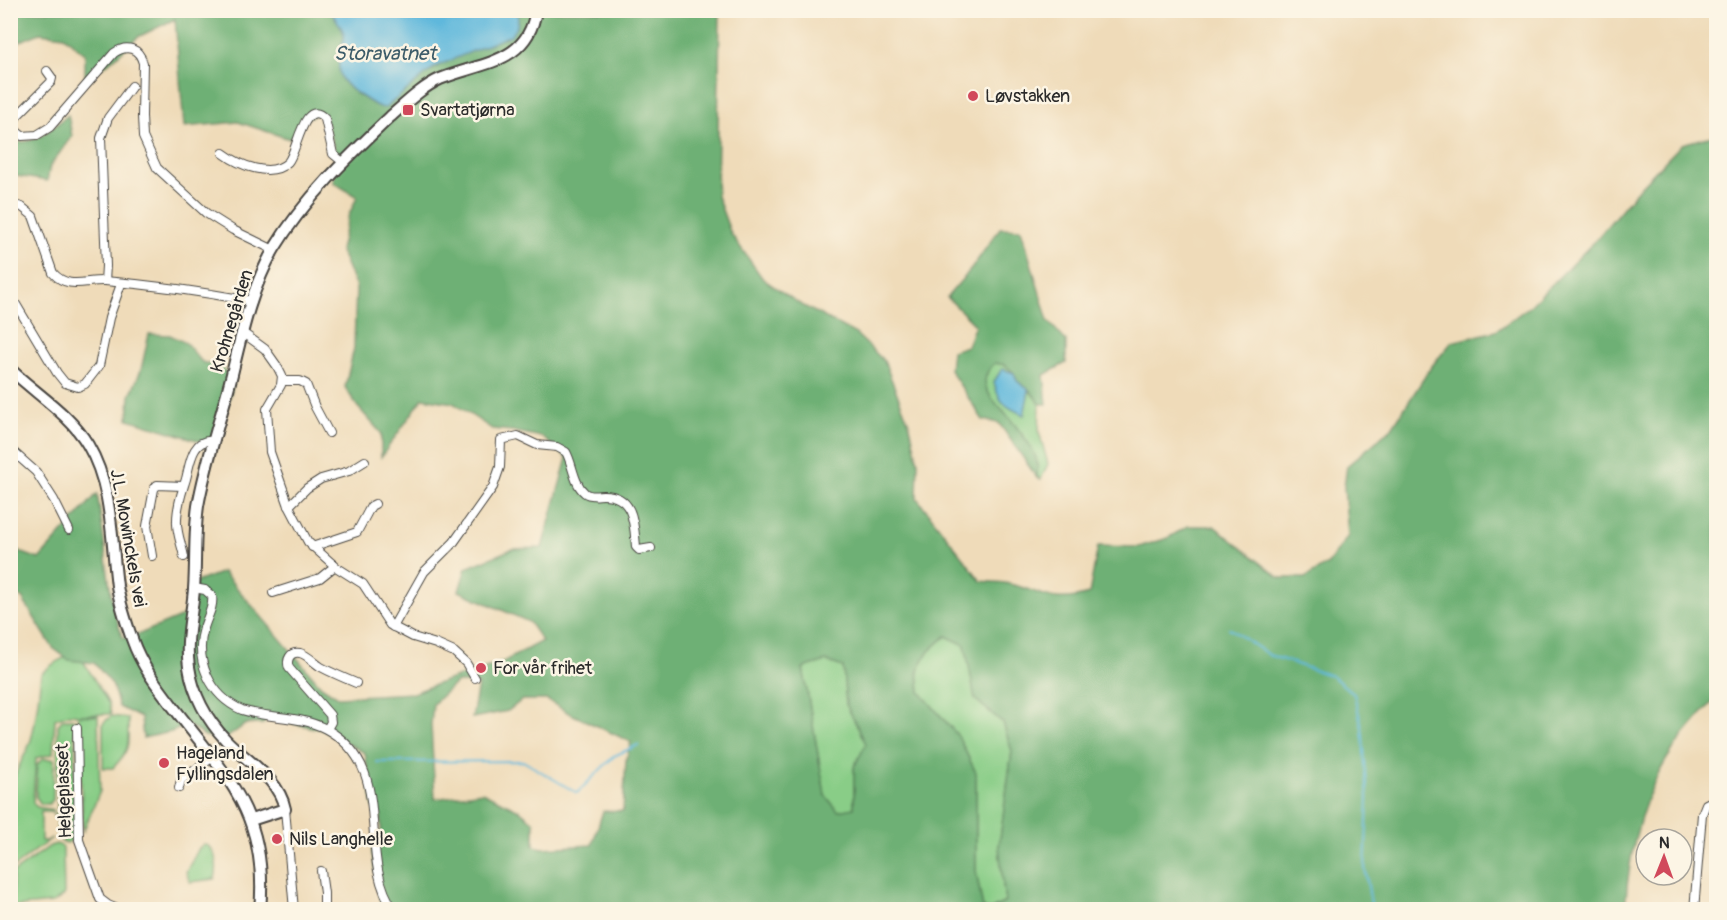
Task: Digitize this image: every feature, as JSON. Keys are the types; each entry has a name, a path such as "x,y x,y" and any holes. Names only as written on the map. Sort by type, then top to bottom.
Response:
{"main road":[{"name":"Krohnegården","path":"285,812 279,790 225,739 204,711 191,679 188,657 198,506 213,441 252,301 274,250 304,207 344,163 389,118 425,88 439,80 493,63 517,49 527,39 532,29 536,10"},
{"name":"J.L. Mowinckels vei","path":"10,369 75,427 98,464 104,484 118,589 132,639 148,673 235,787 252,824 261,870 260,909"},
{"path":"252,824 285,812"}],"street":[{"path":"47,71 52,78 51,82 20,112 14,123 14,129 22,136 37,135 50,127 114,53 129,47 139,53 143,63 144,78 141,116 143,137 157,168 206,213 233,230 274,250"},
{"path":"105,281 101,138 108,118 132,86"},
{"path":"223,153 245,166 267,170 280,168 294,153 305,119 310,115 319,114 325,119 333,154 344,163"},
{"path":"10,204 22,207 33,216 53,273 59,280 71,283 105,281 186,290 252,301"},
{"path":"11,296 57,373 65,383 78,387 85,384 99,366 109,318 121,284"},
{"path":"243,333 265,350 278,366 282,381 267,409 271,457 289,506 312,547 335,566 363,584 386,621 393,627 454,652 466,663 475,678"},
{"path":"282,381 300,381 306,384 329,433"},
{"path":"393,627 424,572 454,542 493,487 500,467 501,440 510,437 518,436 537,445 556,447 566,452 571,470 585,494 612,495 621,499 630,512 636,547 639,550 651,548"},
{"path":"184,557 177,522 183,486 192,454 201,443 207,440 213,441"},
{"path":"10,449 36,472 69,530"},
{"path":"289,506 307,488 321,479 350,471 365,460"},
{"path":"152,556 147,526 154,489 157,485 183,486"},
{"path":"312,547 343,539 357,532 371,506 375,504"},
{"path":"273,593 320,578 335,566"},
{"path":"194,588 206,590 212,596 212,606 204,626 200,649 206,673 218,693 234,707 242,710 313,724 327,729 355,753 369,782 372,796 373,841 382,890 394,909"},
{"path":"327,729 331,722 330,715 289,668 287,663 289,657 295,653 301,653 323,668 356,683"},
{"name":"Helgeplasset","path":"77,728 79,840 100,899 108,906 120,909"},
{"path":"179,788 181,780 213,757"},
{"path":"1694,909 1702,814 1706,804 1716,799"},
{"path":"285,812 294,909"},
{"path":"321,871 324,909"}],"green space":[{"path":"11,11 331,11 345,34 339,61 342,78 350,89 374,105 445,62 511,35 519,11 720,11 717,196 731,234 763,279 800,304 856,334 884,361 910,426 918,462 917,498 981,581 1018,586 1054,598 1089,594 1098,546 1139,547 1168,538 1188,526 1214,526 1280,578 1305,578 1328,564 1348,536 1344,487 1347,466 1392,428 1431,367 1452,342 1496,331 1530,306 1594,242 1640,187 1682,144 1716,135 1716,698 1684,734 1667,758 1647,799 1638,827 1634,827 1625,909 992,909 1005,902 999,846 1012,751 1003,723 975,699 965,645 946,636 927,653 918,671 920,692 958,736 976,773 976,871 983,909 386,909 380,901 372,852 372,848 381,840 381,815 373,806 365,753 324,730 268,718 263,724 246,724 225,739 205,736 188,725 171,732 143,738 141,718 119,707 112,684 94,663 69,660 53,648 22,598 11,592 10,543 20,552 39,559 97,494 113,603 123,638 137,635 183,616 193,583 223,572 321,686 338,697 413,693 501,663 542,641 529,622 459,591 466,568 512,549 542,548 567,458 542,437 492,429 453,403 423,398 381,457 381,433 357,406 345,387 354,348 356,287 340,250 348,217 357,197 333,182 337,158 323,112 304,119 290,139 238,122 184,127 175,19 138,37 108,64 85,76 85,54 64,36 40,33 11,45","holes":["826,661 843,667 846,704 866,744 854,767 854,808 838,811 825,795 803,668","457,682 478,685 472,718 508,711 522,700 547,700 631,742 626,760 623,811 603,811 592,845 543,848 534,846 534,822 519,810 482,792 435,799 431,725 433,704"]},
{"path":"68,115 72,136 50,166 47,181 11,175 10,141 27,141 42,136"},
{"path":"1000,228 1021,229 1048,321 1066,341 1066,363 1044,375 1047,404 1040,404 1030,390 1017,381 1014,373 1005,365 995,363 985,378 988,393 1035,454 1037,478 999,423 983,420 950,370 952,351 967,346 975,325 947,297 972,268"},
{"path":"149,334 170,335 186,343 202,362 220,367 235,378 216,446 128,419 130,396 141,370"},
{"path":"995,363 1005,365 1014,373 1002,369 994,382 998,395 1004,403 1024,415 1029,390 1040,404 1039,432 1048,464 1041,479 1037,478 1037,460 1031,447 988,393 985,378"},
{"path":"946,636 966,645 975,699 1003,723 1012,751 999,846 1005,902 992,909 983,909 976,871 976,773 958,736 920,692 918,671 927,653"},
{"path":"79,654 109,704 111,714 79,715 98,716 100,791 83,832 78,715 70,714 55,719 53,754 36,758 33,803 37,807 53,810 54,817 52,812 41,812 41,841 52,838 13,868 11,876 10,826 12,808 15,803 11,789 30,743 36,718 41,674 68,656"},
{"path":"826,661 843,667 846,704 867,744 854,767 854,808 838,811 825,795 803,668"},
{"path":"111,716 128,718 128,745 113,768 103,768 103,723"},
{"path":"63,719 73,719 75,722 74,839 67,843 61,841 57,836 58,725"},
{"path":"42,759 54,759 53,800 49,804 41,804 36,797 37,765"},
{"path":"56,844 62,846 63,849 64,895 53,903 12,907 13,873"},
{"path":"204,844 212,850 216,858 215,879 190,882 186,872 199,848"}],"water":[{"name":"Storavatnet","path":"519,10 517,26 511,35 435,67 385,108 379,107 350,88 339,73 339,58 344,35 331,11"},
{"path":"1002,369 1014,373 1017,381 1029,390 1024,415 1007,406 998,395 994,382"}],"waterway":[{"path":"1229,628 1269,655 1332,676 1354,694 1362,727 1368,798 1365,868 1372,910"},
{"path":"377,762 523,761 577,793 614,756 638,745"}],"place":[{"name":"Løvstakken","path":"973,96"},
{"name":"Svartatjørna","path":"408,110"},
{"name":"For vår frihet","path":"481,668"},
{"name":"Hageland Fyllingsdalen","path":"164,763"},
{"name":"Nils Langhelle","path":"277,839"}]}
